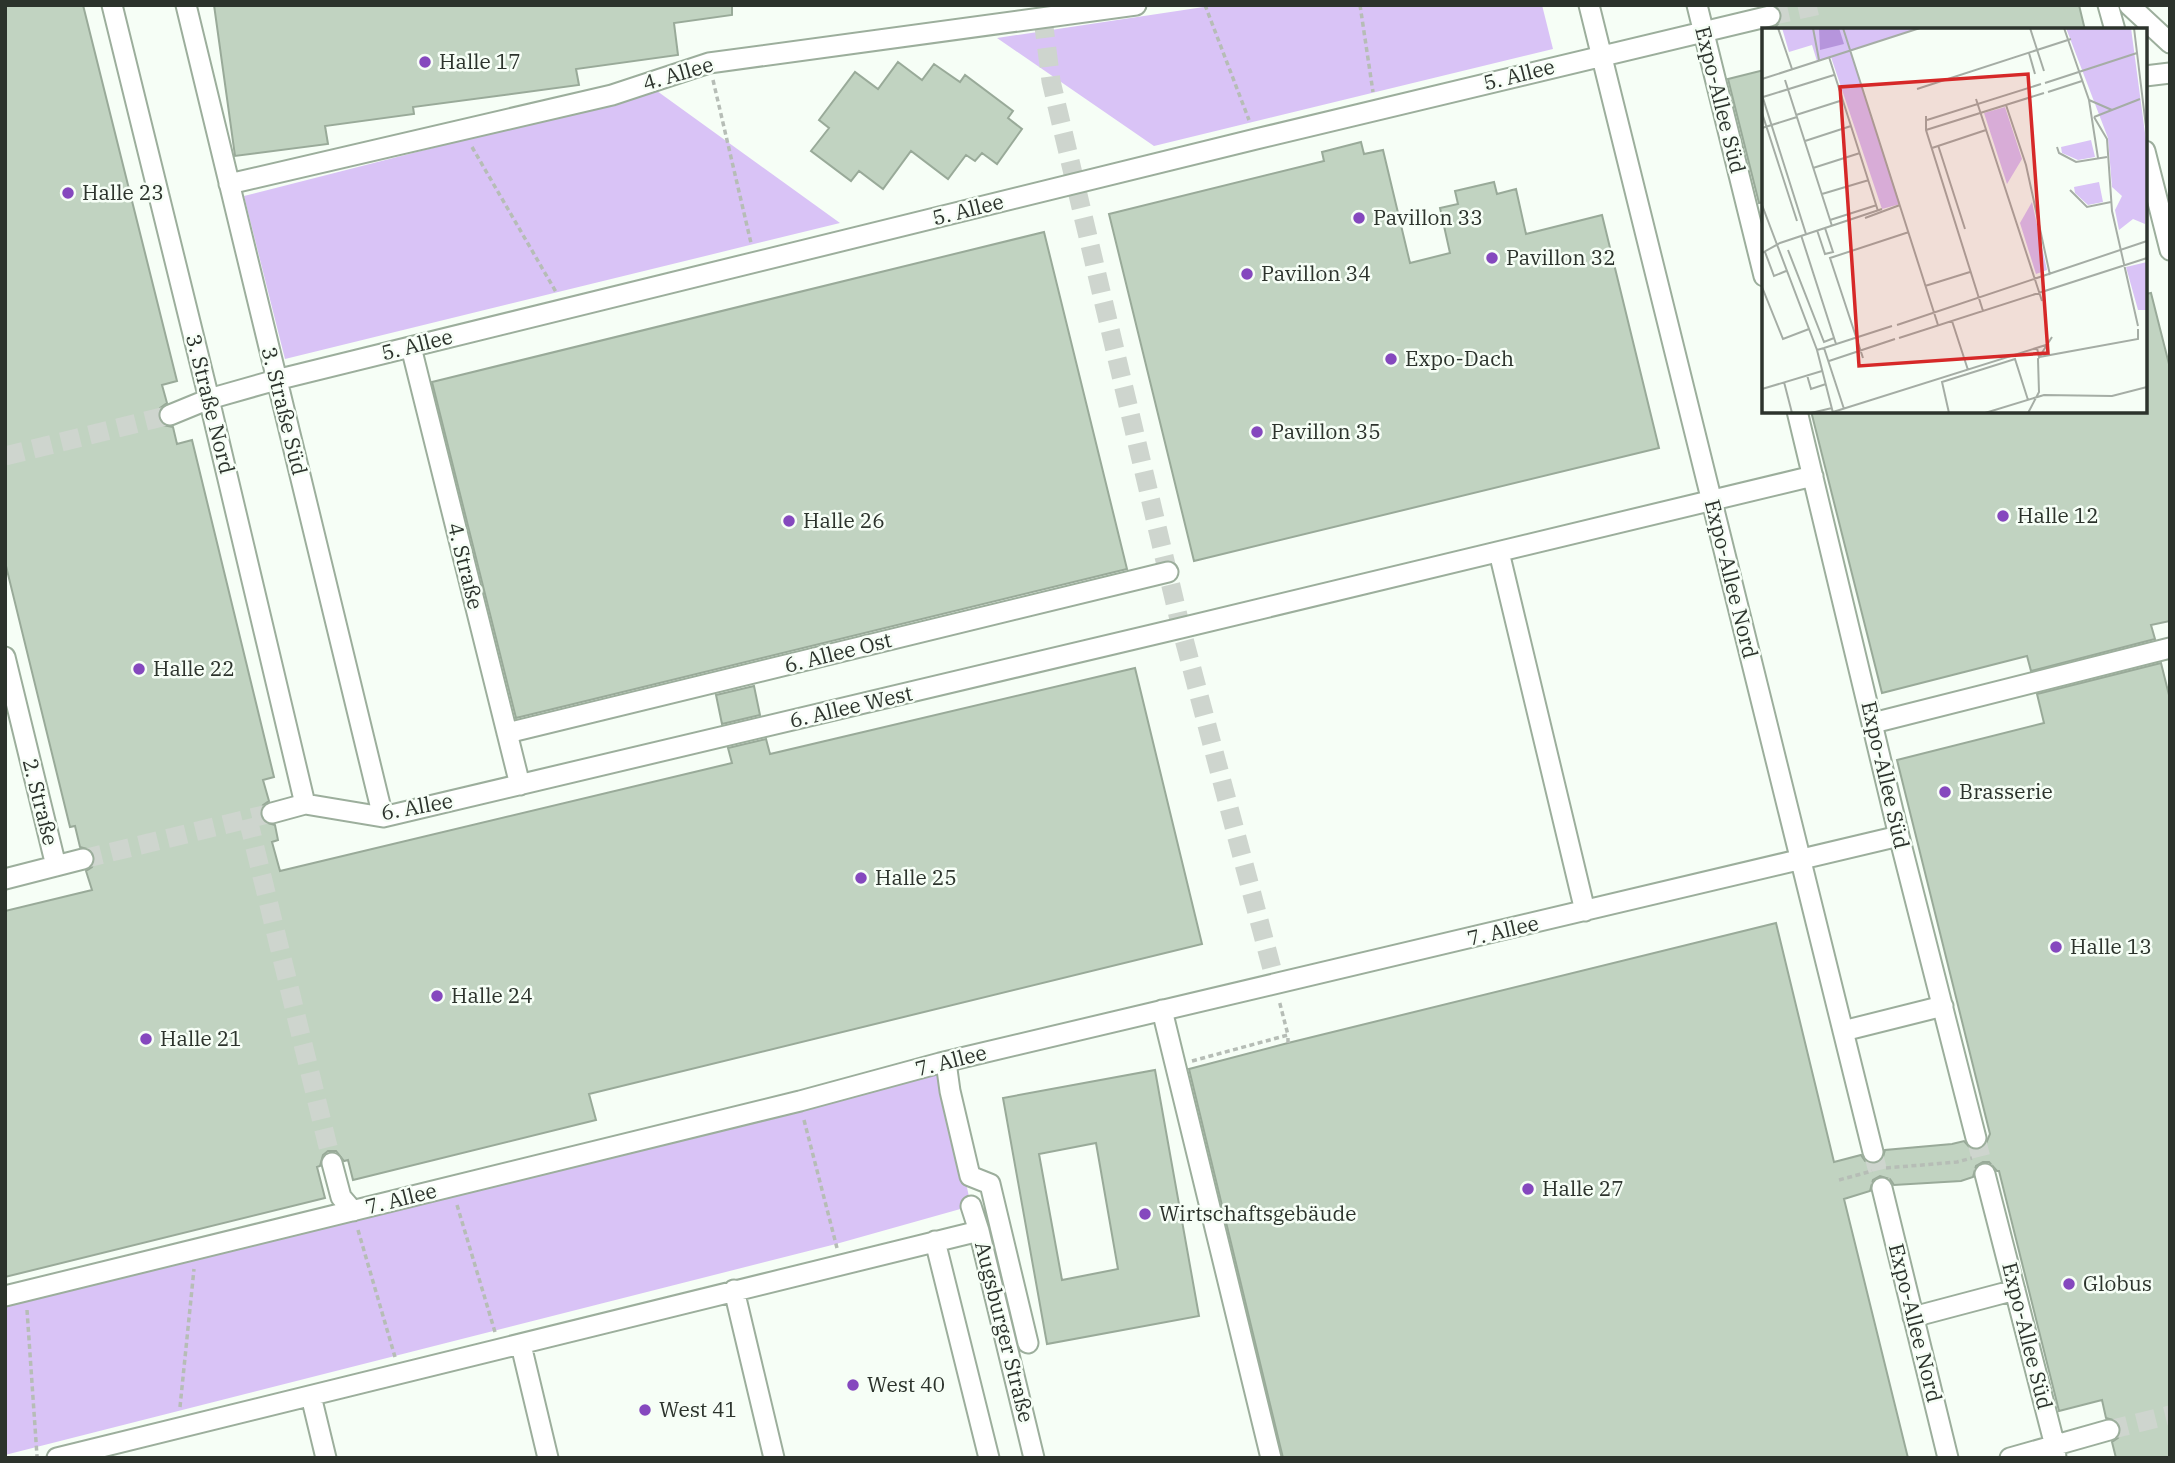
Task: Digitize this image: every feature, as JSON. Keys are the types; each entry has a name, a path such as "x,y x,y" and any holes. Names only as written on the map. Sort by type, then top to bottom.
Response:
{"lane":[{"name":"3. Straße Nord","path":"112,5 305,804"},
{"name":"3. Straße Süd","path":"186,5 383,817"},
{"name":"4. Allee","path":"229,184 611,95 709,63 1136,5"},
{"name":"Expo-Allee Nord","path":"1589,5 1873,1152"},
{"name":"Expo-Allee Süd","path":"1697,5 1762,268"},
{"path":"2108,5 2114,28"},
{"path":"2129,5 2170,43"},
{"name":"5. Allee","path":"170,415 209,399 276,380 1256,139 1770,16"},
{"path":"2147,76 2170,73"},
{"path":"2147,159 2170,250"},
{"name":"4. Straße","path":"411,347 520,785"},
{"name":"Expo-Allee Süd","path":"1797,413 1899,836 2055,1452"},
{"name":"6. Allee West","path":"520,785 1813,476"},
{"path":"1499,552 1585,911"},
{"name":"6. Allee Ost","path":"507,733 1168,572"},
{"path":"1874,723 2170,648"},
{"name":"2. Straße","path":"5,657 55,866"},
{"name":"6. Allee","path":"272,813 305,804 383,817 520,785"},
{"name":"7. Allee","path":"5,1296 800,1101 946,1062 1899,836"},
{"path":"5,879 83,859"},
{"path":"1843,1031 1943,1006"},
{"path":"1163,1010 1271,1458"},
{"path":"946,1062 970,1177 990,1184 1028,1343"},
{"path":"332,1163 341,1197 353,1211"},
{"name":"Expo-Allee Nord","path":"1882,1188 1948,1458"},
{"name":"Augsburger Straße","path":"971,1206 1034,1458"},
{"path":"57,1458 104,1452 178,1428 979,1231"},
{"path":"935,1241 989,1458"},
{"path":"734,1290 774,1458"},
{"path":"1913,1317 2015,1290"},
{"path":"521,1345 548,1458"},
{"path":"311,1396 326,1458"},
{"path":"2010,1458 2055,1452 2109,1430"}],"path":[{"path":"1205,5 1256,139"},
{"path":"1360,5 1376,111"},
{"path":"709,63 756,262"},
{"path":"462,130 566,309"},
{"path":"1276,984 1288,1043"},
{"path":"1175,1066 1288,1035"},
{"path":"800,1101 841,1264"},
{"path":"1839,1180 1894,1166 1957,1162 1981,1156"},
{"path":"452,1186 500,1350"},
{"path":"353,1211 399,1374"},
{"path":"178,1428 196,1249"},
{"path":"26,1291 37,1458"}],"shaded area":[{"path":"1217,5 1542,5 1553,49 1154,146 997,38"},
{"path":"657,91 840,223 285,359 244,196"},
{"path":"940,1063 971,1206 836,1244 5,1455 5,1296"}],"building":[{"path":"5,5 83,5 177,381 162,385 167,403 160,408 158,419 163,425 173,427 177,444 192,440 274,777 263,780 269,801 263,805 260,816 264,822 275,825 278,840 272,842 280,871 732,763 728,748 766,739 770,754 1135,668 1202,944 589,1094 596,1120 353,1180 348,1160 344,1161 336,1151 328,1151 317,1167 325,1198 5,1277 5,911 92,890 86,871 92,867 95,857 91,850 80,847 75,826 70,827 5,562"},
{"name":"Halle 17","path":"214,5 732,5 732,15 674,23 678,55 576,69 579,85 413,107 414,114 325,126 328,144 235,156"},
{"path":"1775,5 2079,5 2085,28 1775,28 1782,19 1782,13"},
{"path":"898,62 922,80 934,64 960,82 965,75 1013,111 1008,118 1022,129 997,164 982,153 975,161 966,155 948,179 911,151 883,189 859,171 851,181 811,151 829,128 819,120 855,72 878,89"},
{"path":"1762,70 1762,202 1759,203 1728,79"},
{"name":"Expo-Dach","path":"1361,142 1364,154 1383,150 1410,263 1450,253 1440,208 1458,204 1455,191 1494,182 1497,194 1516,189 1526,234 1602,215 1659,448 1194,561 1109,214 1324,161 1322,152"},
{"name":"Halle 26","path":"1044,232 1127,569 516,718 432,382"},
{"name":"Halle 12","path":"2151,293 2170,368 2170,621 2151,625 2155,639 2031,671 2027,656 1882,693 1812,413 2147,413 2147,294"},
{"name":"Halle 27","path":"2161,663 2170,699 2170,1458 2116,1458 2112,1442 2118,1438 2121,1427 2117,1421 2106,1418 2102,1400 2059,1411 1999,1171 1989,1162 1983,1162 1976,1166 1973,1177 1961,1181 1894,1185 1890,1179 1880,1176 1873,1180 1870,1191 1844,1199 1908,1458 1283,1458 1189,1069 1776,923 1834,1162 1861,1155 1865,1161 1875,1164 1882,1160 1885,1150 1964,1141 1972,1150 1980,1150 1985,1146 1990,1134 1897,760 2044,723 2037,694"},
{"path":"754,686 760,715 722,724 716,695"},
{"name":"Wirtschaftsgebäude","path":"1155,1070 1199,1316 1047,1344 1003,1098","holes":["1096,1143 1118,1269 1062,1280 1039,1154"]}],"tunnel":[{"path":"1770,16 1820,5"},
{"path":"1043,19 1051,81 1181,628 1276,984"},
{"path":"5,456 170,415"},
{"path":"83,859 272,813"},
{"path":"248,819 332,1163"},
{"path":"1976,1138 1985,1174"},
{"path":"1873,1152 1882,1188"},
{"path":"2109,1430 2170,1415"}],"place":[{"name":"Halle 17","path":"425,62"},
{"name":"Halle 23","path":"68,193"},
{"name":"Pavillon 33","path":"1359,218"},
{"name":"Pavillon 32","path":"1492,258"},
{"name":"Pavillon 34","path":"1247,274"},
{"name":"Expo-Dach","path":"1391,359"},
{"name":"Pavillon 35","path":"1257,432"},
{"name":"Halle 12","path":"2003,516"},
{"name":"Halle 26","path":"789,521"},
{"name":"Halle 22","path":"139,669"},
{"name":"Brasserie","path":"1945,792"},
{"name":"Halle 25","path":"861,878"},
{"name":"Halle 13","path":"2056,947"},
{"name":"Halle 24","path":"437,996"},
{"name":"Halle 21","path":"146,1039"},
{"name":"Halle 27","path":"1528,1189"},
{"name":"Wirtschaftsgebäude","path":"1145,1214"},
{"name":"Globus","path":"2069,1284"},
{"name":"West 40","path":"853,1385"},
{"name":"West 41","path":"645,1410"}]}
